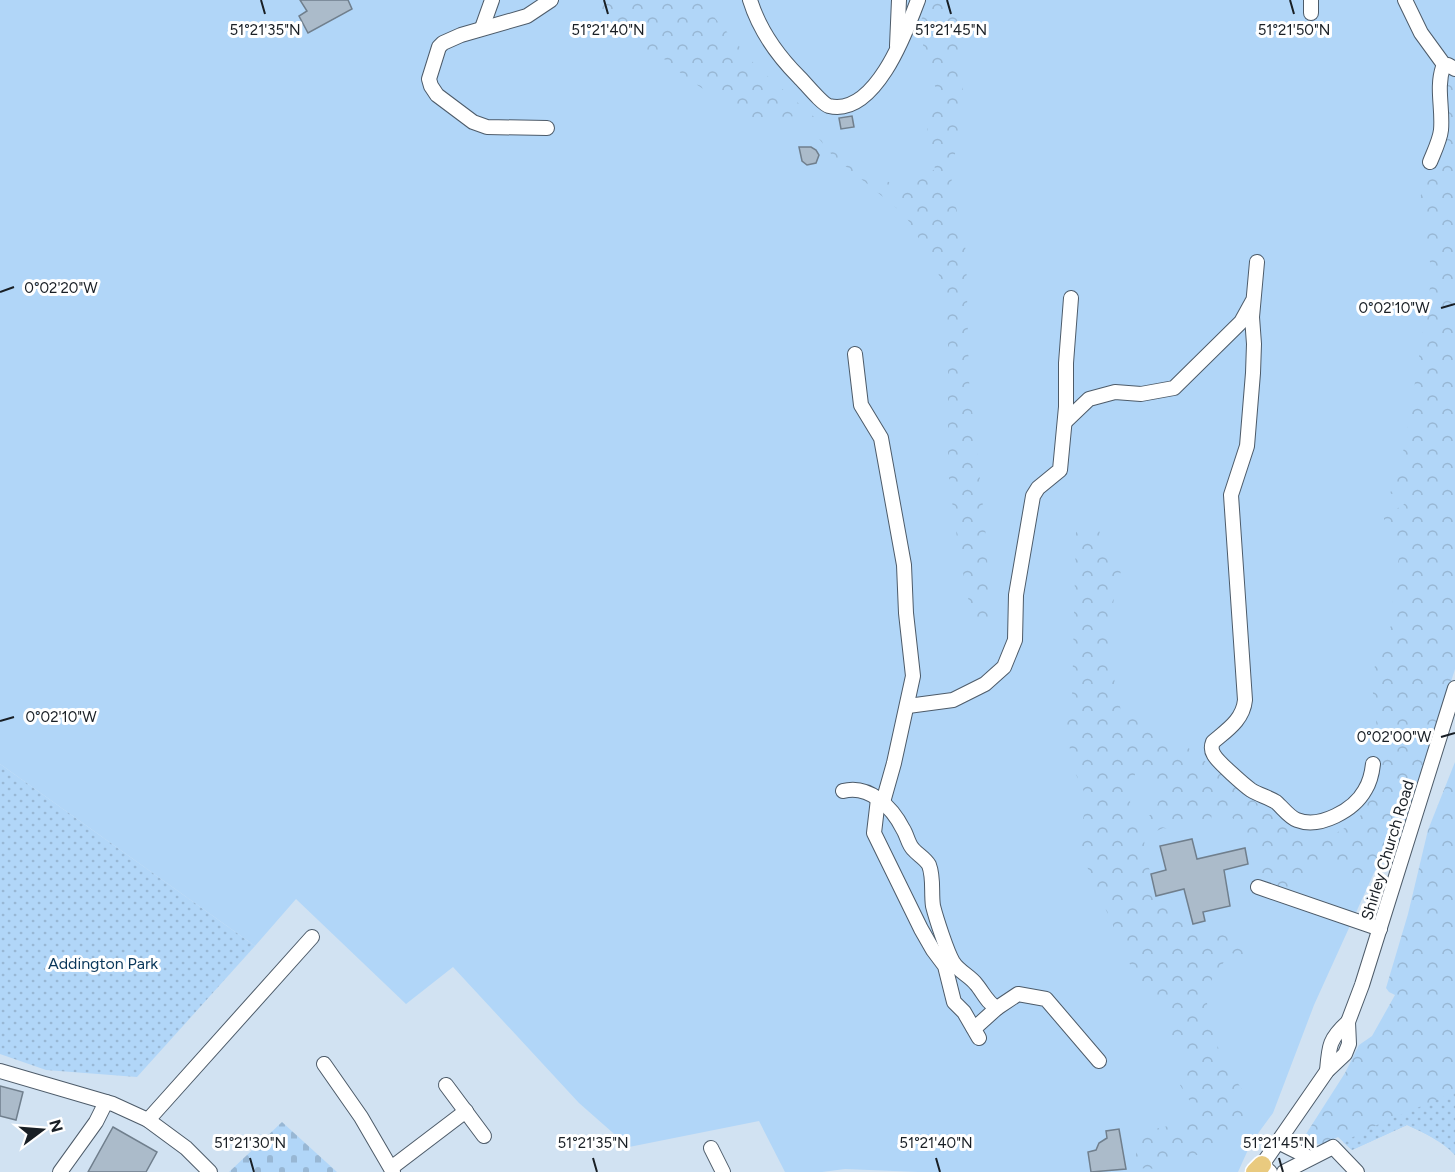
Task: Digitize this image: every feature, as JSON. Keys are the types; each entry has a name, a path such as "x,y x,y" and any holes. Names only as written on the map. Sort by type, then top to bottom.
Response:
{"street":[{"path":"482,28 492,0"},
{"path":"547,128 487,127 473,122 437,96 429,79 439,47 443,43 461,34 527,16 550,0"},
{"path":"750,0 755,18 764,32 790,68 812,89 821,102 854,108 882,76 898,48 918,0"},
{"path":"898,0 896,36 898,48"},
{"path":"1405,0 1421,33 1450,68"},
{"path":"1430,162 1441,132 1440,76 1443,67 1450,68"},
{"path":"1257,262 1252,316 1253,373 1247,446 1231,495 1245,700 1240,717 1213,742 1211,747 1220,763 1250,789 1276,802 1292,818 1306,822 1329,819 1356,803 1370,780 1373,764"},
{"path":"908,706 953,700 985,684 1004,667 1015,640 1016,595 1030,504 1038,488 1060,470 1065,422 1066,363 1071,297"},
{"path":"1065,422 1089,399 1115,392 1141,394 1174,388 1240,322 1254,298"},
{"path":"855,354 861,405 880,438 904,565 906,613 914,676 874,833 901,884 921,929 945,966 954,1002 964,1012 976,1033 977,1026 997,1008 1018,994 1046,999 1099,1061"},
{"name":"Shirley Church Road","path":"1262,1170 1278,1142 1327,1071 1329,1045 1334,1035 1348,1022 1380,929 1455,688"},
{"path":"843,791 853,789 869,791 881,800 899,822 912,849 928,864 933,906 953,963 975,982 992,1005 997,1008"},
{"path":"1258,887 1380,929"},
{"path":"148,1120 312,937"},
{"path":"324,1064 361,1117 392,1170 465,1111"},
{"path":"0,1071 106,1102 148,1120 186,1148 210,1172"},
{"path":"447,1085 484,1136"},
{"path":"60,1172 96,1122 106,1102"},
{"path":"1278,1142 1310,1158"},
{"path":"1284,1172 1333,1147 1357,1172"},
{"path":"711,1148 723,1172"}],"green space":[{"path":"0,0 1455,0 1455,590 1383,853 1314,1005 1273,1113 1251,1143 1238,1172 918,1172 845,1169 822,1172 785,1172 759,1121 629,1147 579,1103 453,967 406,1004 296,899 255,946 0,764"},
{"path":"601,0 714,0 715,18 756,66 813,116 864,172 906,189 935,169 927,128 937,91 927,66 919,23 933,0 961,0 957,21 963,92 951,185 966,251 969,381 985,525 992,635 974,627 959,553 948,471 946,298 937,269 905,215 832,155 801,116 746,118 684,76 666,60 611,38 600,14"},
{"path":"1447,77 1455,80 1455,669 1396,856 1383,853 1368,883 1325,864 1314,868 1310,879 1293,892 1273,890 1258,870 1258,850 1226,810 1214,804 1211,819 1177,830 1163,828 1144,837 1145,852 1156,896 1178,905 1193,924 1256,947 1244,955 1230,953 1211,981 1207,1003 1215,1040 1223,1059 1247,1098 1244,1125 1227,1143 1161,1169 1135,1168 1137,1140 1145,1131 1173,1125 1189,1116 1191,1103 1180,1085 1190,1069 1184,1054 1173,1045 1170,1015 1139,985 1078,846 1087,798 1072,766 1066,718 1072,701 1076,532 1096,521 1104,546 1124,562 1116,588 1110,627 1112,667 1121,712 1186,746 1268,812 1297,832 1333,835 1358,820 1369,800 1380,756 1371,676 1394,618 1392,588 1399,558 1384,528 1384,509 1400,507 1410,494 1407,492 1390,494 1405,445 1432,275 1420,199","holes":["1145,773 1156,781 1162,794 1154,812 1138,824 1135,809 1130,802 1135,774"]},
{"path":"1455,762 1455,1155 1439,1141 1407,1125 1352,1150 1338,1137 1324,1144 1317,1144 1306,1134 1345,1073 1359,1045 1372,1036 1395,995 1386,988 1408,914 1428,830"},
{"name":"Addington Park","path":"0,764 255,946 137,1077 46,1070 0,1054"},
{"path":"1455,1092 1455,1155 1439,1141 1407,1125 1352,1150 1343,1142 1381,1123"},
{"path":"282,1122 337,1172 229,1172"}],"building":[{"path":"300,0 348,0 352,9 308,33 299,16 307,11"},
{"path":"852,116 854,127 841,129 839,118"},
{"path":"799,147 811,147 816,150 819,155 816,163 807,165 802,161"},
{"path":"1192,839 1197,859 1245,848 1248,864 1224,870 1230,906 1203,912 1205,921 1193,924 1184,889 1156,896 1151,874 1166,870 1160,846"},
{"path":"0,1086 23,1092 16,1120 0,1116"},
{"path":"113,1127 157,1152 146,1172 88,1172"},
{"path":"1119,1129 1126,1169 1091,1172 1088,1152 1096,1150 1099,1143 1107,1138 1106,1131"}]}
